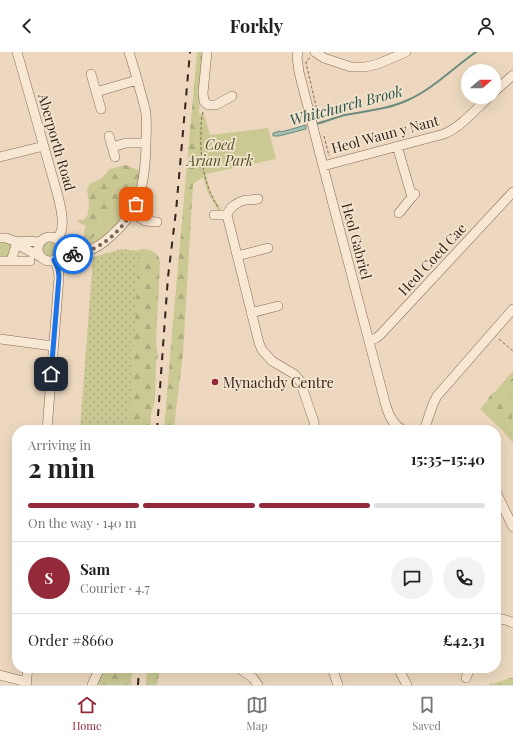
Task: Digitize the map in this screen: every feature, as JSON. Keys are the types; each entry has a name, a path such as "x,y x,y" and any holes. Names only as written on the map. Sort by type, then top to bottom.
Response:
{"street":[{"name":"Aberporth Road","path":"17,52 56,189 61,212 62,227 60,234 56,239"},
{"path":"61,252 71,254 85,252 104,242 117,231 128,218 140,195 145,164 146,115 129,52"},
{"path":"207,52 203,93 206,104 211,106 216,105 232,96"},
{"name":"Heol Gabriel","path":"298,52 297,57 299,72 323,166 388,413 395,425"},
{"path":"316,53 324,58 351,67 365,67 378,64 406,52"},
{"path":"91,74 101,109"},
{"path":"501,86 513,75"},
{"path":"96,92 137,80"},
{"name":"Heol Waun y Nant","path":"323,166 449,132 461,124 482,104"},
{"path":"109,136 115,157"},
{"path":"112,147 126,143 146,143"},
{"path":"0,156 44,146"},
{"path":"397,146 414,195 399,213"},
{"name":"Heol Coed Cae","path":"369,341 380,335 513,192"},
{"path":"258,199 245,200 237,203 221,215 237,256 262,350 272,361 294,374 300,381 314,425"},
{"path":"131,212 145,222 157,222"},
{"path":"0,238 6,238 17,242 22,247 41,257 47,260 54,260 60,255 61,244 56,239 49,237 43,239 38,248 41,257"},
{"path":"17,242 40,242"},
{"path":"12,261 17,242"},
{"path":"237,256 268,248"},
{"path":"47,425 59,277 58,269 54,260"},
{"path":"0,261 30,261"},
{"path":"251,313 278,306"},
{"path":"426,425 437,396 513,309"},
{"path":"0,339 53,346"},
{"path":"501,502 513,527"},
{"path":"501,619 513,623"},
{"path":"0,675 26,684 27,673"},
{"path":"92,685 98,673"},
{"path":"246,673 258,684"},
{"path":"255,673 258,684"},
{"path":"334,673 338,685"},
{"path":"400,673 406,685"},
{"path":"466,678 468,673"}],"path":[{"path":"316,53 307,60 306,63 318,111"},
{"path":"206,104 201,118 202,162 206,183 221,215"},
{"path":"493,333 513,351"}],"green space":[{"path":"197,52 204,52 193,184 183,354 174,425 164,425"},
{"name":"Coed Arian Park","path":"199,114 204,114 210,135 268,128 276,159 206,174 210,192 221,210 219,211 209,195 203,177 193,184"},
{"path":"126,165 138,170 146,182 136,189 134,184 131,184 131,193 130,195 125,195 123,197 123,207 119,212 103,211 96,235 81,248 74,250 70,248 69,246 77,246 85,234 84,232 86,226 77,220 84,220 88,214 89,205 87,190 90,184 102,178 110,169"},
{"path":"131,184 134,184 137,187 134,197 130,206 116,225 108,233 90,245 81,248 96,235 103,211 114,211 123,207 123,197 131,193"},
{"path":"0,241 11,244 10,257 0,258"},
{"path":"47,242 53,242 57,246 57,252 53,256 47,256 43,252 43,246"},
{"path":"122,249 139,251 129,425 80,425 93,257"},
{"path":"141,249 153,252 157,255 160,261 156,342 158,357 156,362 155,400 150,425 121,425 122,391 132,377 130,372 135,252"},
{"path":"513,371 513,443 501,429 501,425 497,425 480,409"},
{"path":"511,385 513,387 512,393 506,400 510,407 513,421 513,435 505,430 500,412 496,408 493,410 490,407 488,399 492,393"},
{"path":"100,673 134,673 131,677 132,685 94,685"},
{"path":"147,673 159,673 157,685 146,685"},
{"path":"513,678 513,685 489,685 491,683 493,684"}],"shaded area":[{"path":"306,125 306,129 279,136 273,136 273,133"}],"waterway":[{"name":"Whitchurch Brook","path":"316,124 345,115 385,108 408,100 426,90 476,52"}],"railway":[{"path":"157,425 168,277 176,211 190,52"},
{"path":"138,685 139,673"}],"way so far":[{"path":"73,254 93,249 104,242 117,231 128,218 136,204"}],"place":[{"name":"Mynachdy Centre","path":"215,382"}],"route":[{"path":"51,374 59,277 58,269 54,260 60,255 61,252 73,254"}]}
